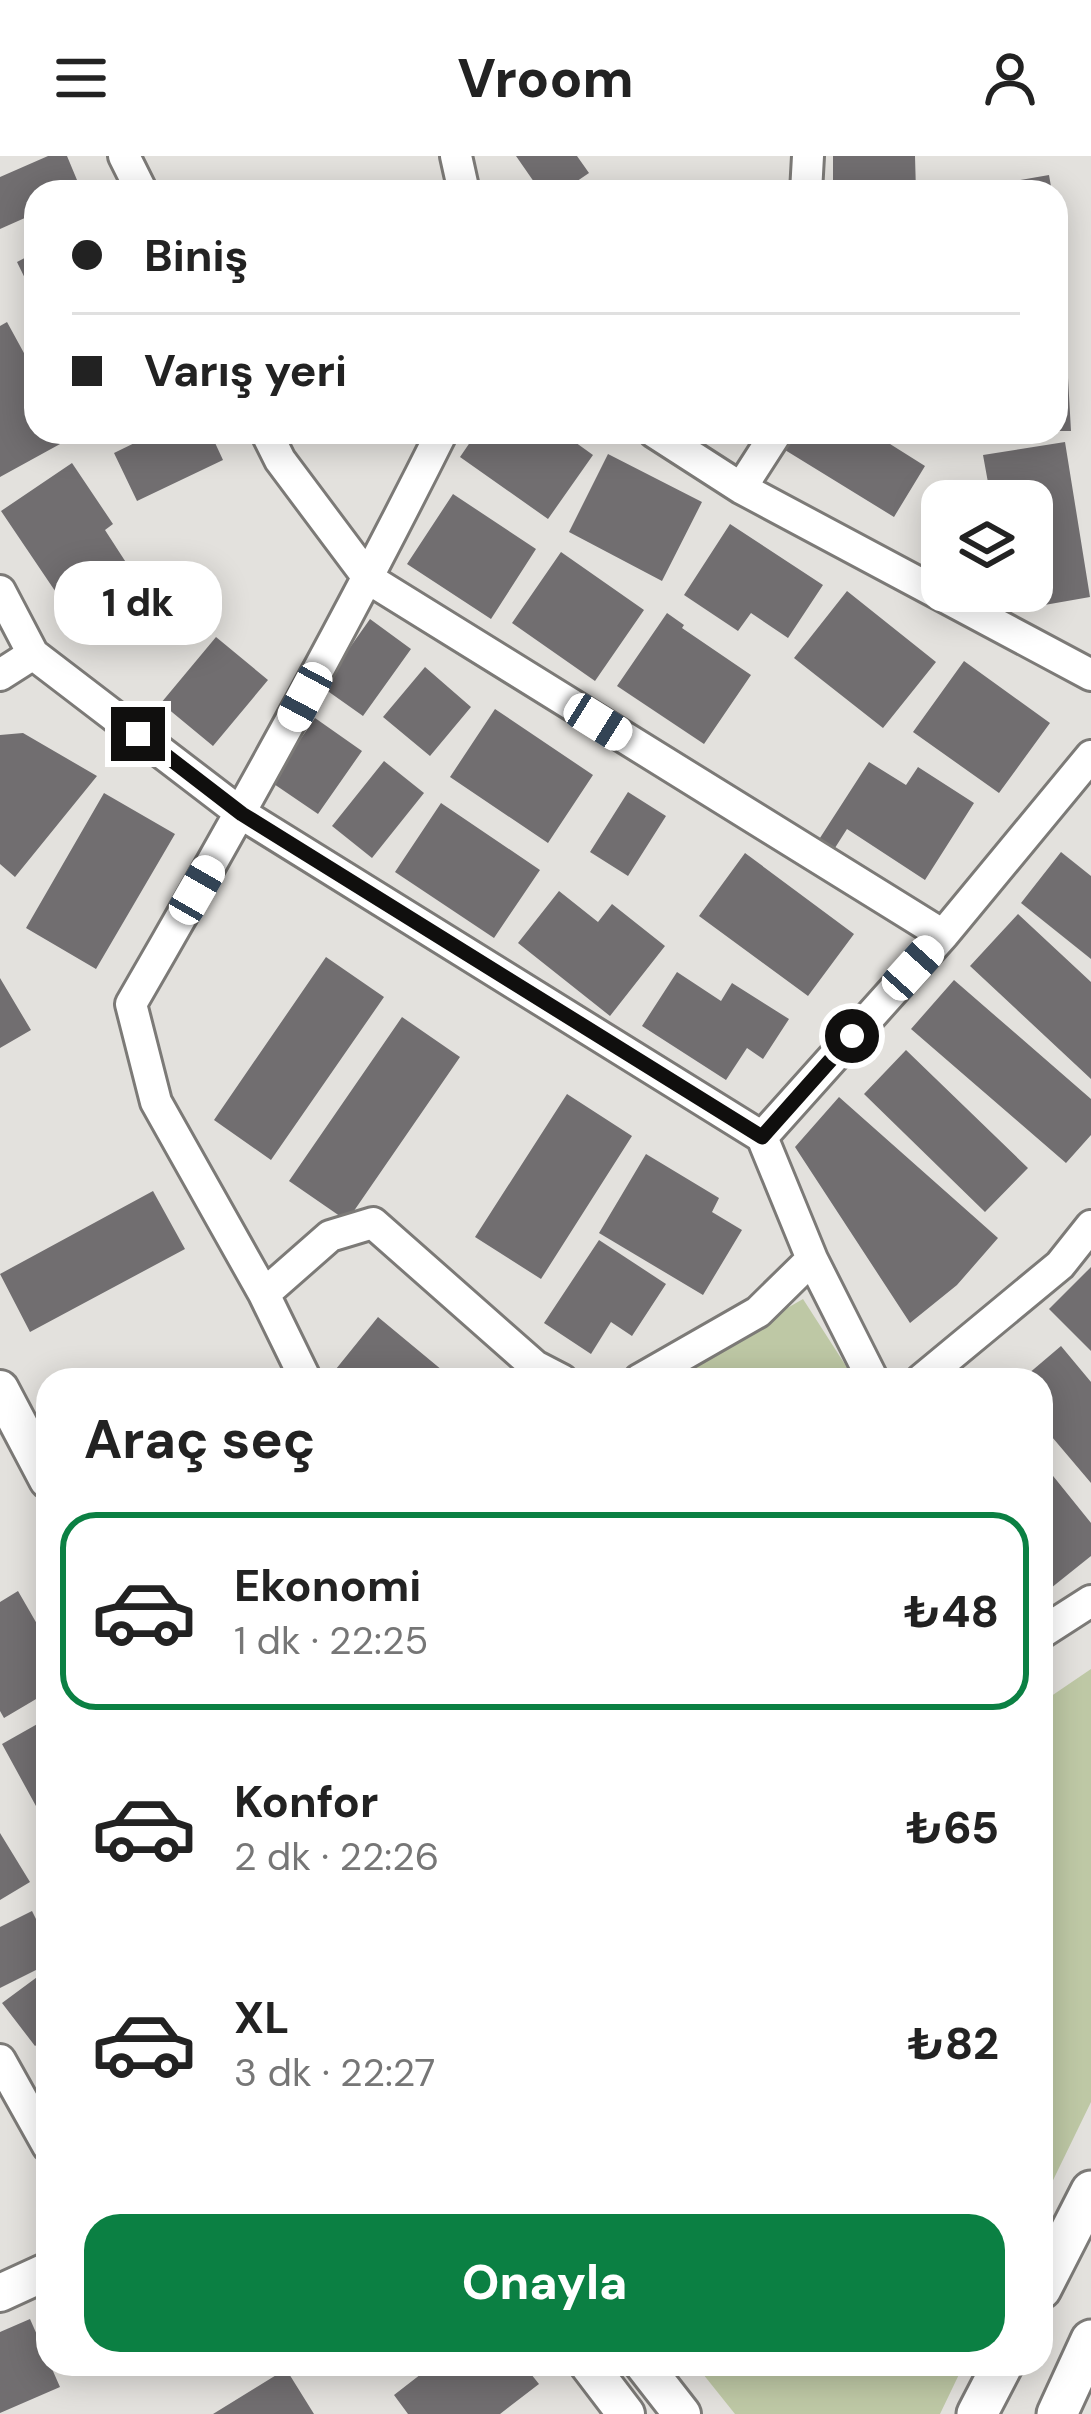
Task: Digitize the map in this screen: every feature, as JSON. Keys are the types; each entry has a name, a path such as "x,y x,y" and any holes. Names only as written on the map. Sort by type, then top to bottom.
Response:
{"main road":[{"path":"1053,2265 1091,2191"},
{"path":"1057,2414 1091,2340"},
{"path":"977,2414 997,2376"}],"street":[{"path":"272,444 369,579 943,935"},
{"path":"300,1368 156,1102 131,1004 242,814 436,444"},
{"path":"673,444 741,488 1091,675"},
{"path":"741,488 769,444"},
{"path":"0,591 34,653 242,814 762,1137 812,1259 867,1368"},
{"path":"0,675 34,653"},
{"path":"762,1137 943,935 1091,756"},
{"path":"264,1294 330,1236 373,1222 539,1368"},
{"path":"936,1368 1060,1265 1091,1226"},
{"path":"660,1368 758,1312 812,1259"},
{"path":"0,1389 10,1434 36,1465"},
{"path":"1053,1625 1091,1601"},
{"path":"0,2060 36,2124"},
{"path":"0,2293 36,2276"},
{"path":"597,2376 626,2414"},
{"path":"652,2376 682,2414"}],"green space":[{"path":"803,1299 847,1368 682,1368"},
{"path":"1091,1669 1091,2102 1053,2180 1053,1695"},
{"path":"705,2376 958,2376 940,2414 735,2414"}],"building":[{"path":"48,156 67,156 77,180 24,180 24,218 0,229 0,177"},
{"path":"516,156 577,156 589,173 579,180 533,180"},
{"path":"833,156 915,156 916,180 833,180"},
{"path":"7,322 24,353 24,444 60,444 0,477 0,326"},
{"path":"132,444 216,444 223,460 137,501 114,453"},
{"path":"469,444 578,444 593,455 548,519 460,457"},
{"path":"789,444 890,444 925,466 894,517 785,450"},
{"path":"1065,444 1090,597 1053,604 1053,480 988,480 983,455"},
{"path":"608,454 702,502 662,581 569,532"},
{"path":"72,463 113,524 105,530 138,581 76,622 1,511"},
{"path":"453,494 536,549 491,619 407,564"},
{"path":"730,524 823,585 788,638 751,613 738,631 684,595"},
{"path":"561,552 644,610 595,681 512,623"},
{"path":"847,591 936,662 883,728 794,658"},
{"path":"667,613 751,675 704,744 617,686"},
{"path":"370,619 411,649 363,716 322,687"},
{"path":"216,637 268,680 213,746 161,703"},
{"path":"964,661 1050,723 999,793 913,732"},
{"path":"425,667 471,707 430,756 383,717"},
{"path":"495,709 593,775 548,843 450,777"},
{"path":"315,718 362,751 318,814 271,782"},
{"path":"23,733 97,776 15,877 0,864 0,735"},
{"path":"384,761 424,793 372,858 332,826"},
{"path":"869,762 906,785 918,767 974,803 925,880 847,829 833,851 818,841"},
{"path":"628,792 666,816 628,876 590,852"},
{"path":"104,793 175,834 96,969 26,928"},
{"path":"441,803 540,870 494,938 395,872"},
{"path":"1061,852 1091,876 1091,959 1021,903"},
{"path":"745,853 854,934 808,996 699,916"},
{"path":"559,891 598,922 612,904 665,946 610,1016 518,943"},
{"path":"1018,914 1091,982 1091,1079 970,966"},
{"path":"326,957 384,997 271,1160 214,1120"},
{"path":"677,972 721,1001 732,983 789,1019 763,1059 747,1048 726,1080 642,1026"},
{"path":"0,978 31,1030 0,1048"},
{"path":"954,980 1091,1099 1091,1135 1066,1163 911,1029"},
{"path":"402,1017 460,1057 347,1221 289,1181"},
{"path":"906,1050 1028,1168 985,1212 864,1094"},
{"path":"567,1094 632,1136 541,1279 475,1237"},
{"path":"839,1097 998,1238 957,1285 910,1323 795,1147"},
{"path":"646,1154 719,1198 712,1212 742,1230 703,1295 599,1233"},
{"path":"153,1191 185,1249 30,1332 0,1274"},
{"path":"599,1240 666,1284 632,1336 611,1322 591,1354 544,1323"},
{"path":"1091,1267 1091,1351 1049,1309"},
{"path":"378,1317 440,1368 337,1368"},
{"path":"1061,1346 1091,1382 1091,1483 1053,1438 1053,1368 1035,1368"},
{"path":"1053,1476 1091,1523 1091,1556 1053,1586"},
{"path":"18,1591 36,1622 36,1699 4,1718 0,1711 0,1602"},
{"path":"36,1725 36,1806 2,1744"},
{"path":"0,1833 30,1882 0,1900"},
{"path":"32,1911 36,1919 36,1970 0,1988 0,1927"},
{"path":"36,1978 36,2045 35,2046 2,2003"},
{"path":"30,2319 36,2333 36,2376 55,2376 60,2387 0,2413 0,2332"},
{"path":"275,2376 290,2376 314,2414 213,2414"},
{"path":"419,2376 533,2376 539,2384 500,2414 408,2414 394,2395"}],"route":[{"path":"138,734 242,814 762,1137 852,1036"}]}
